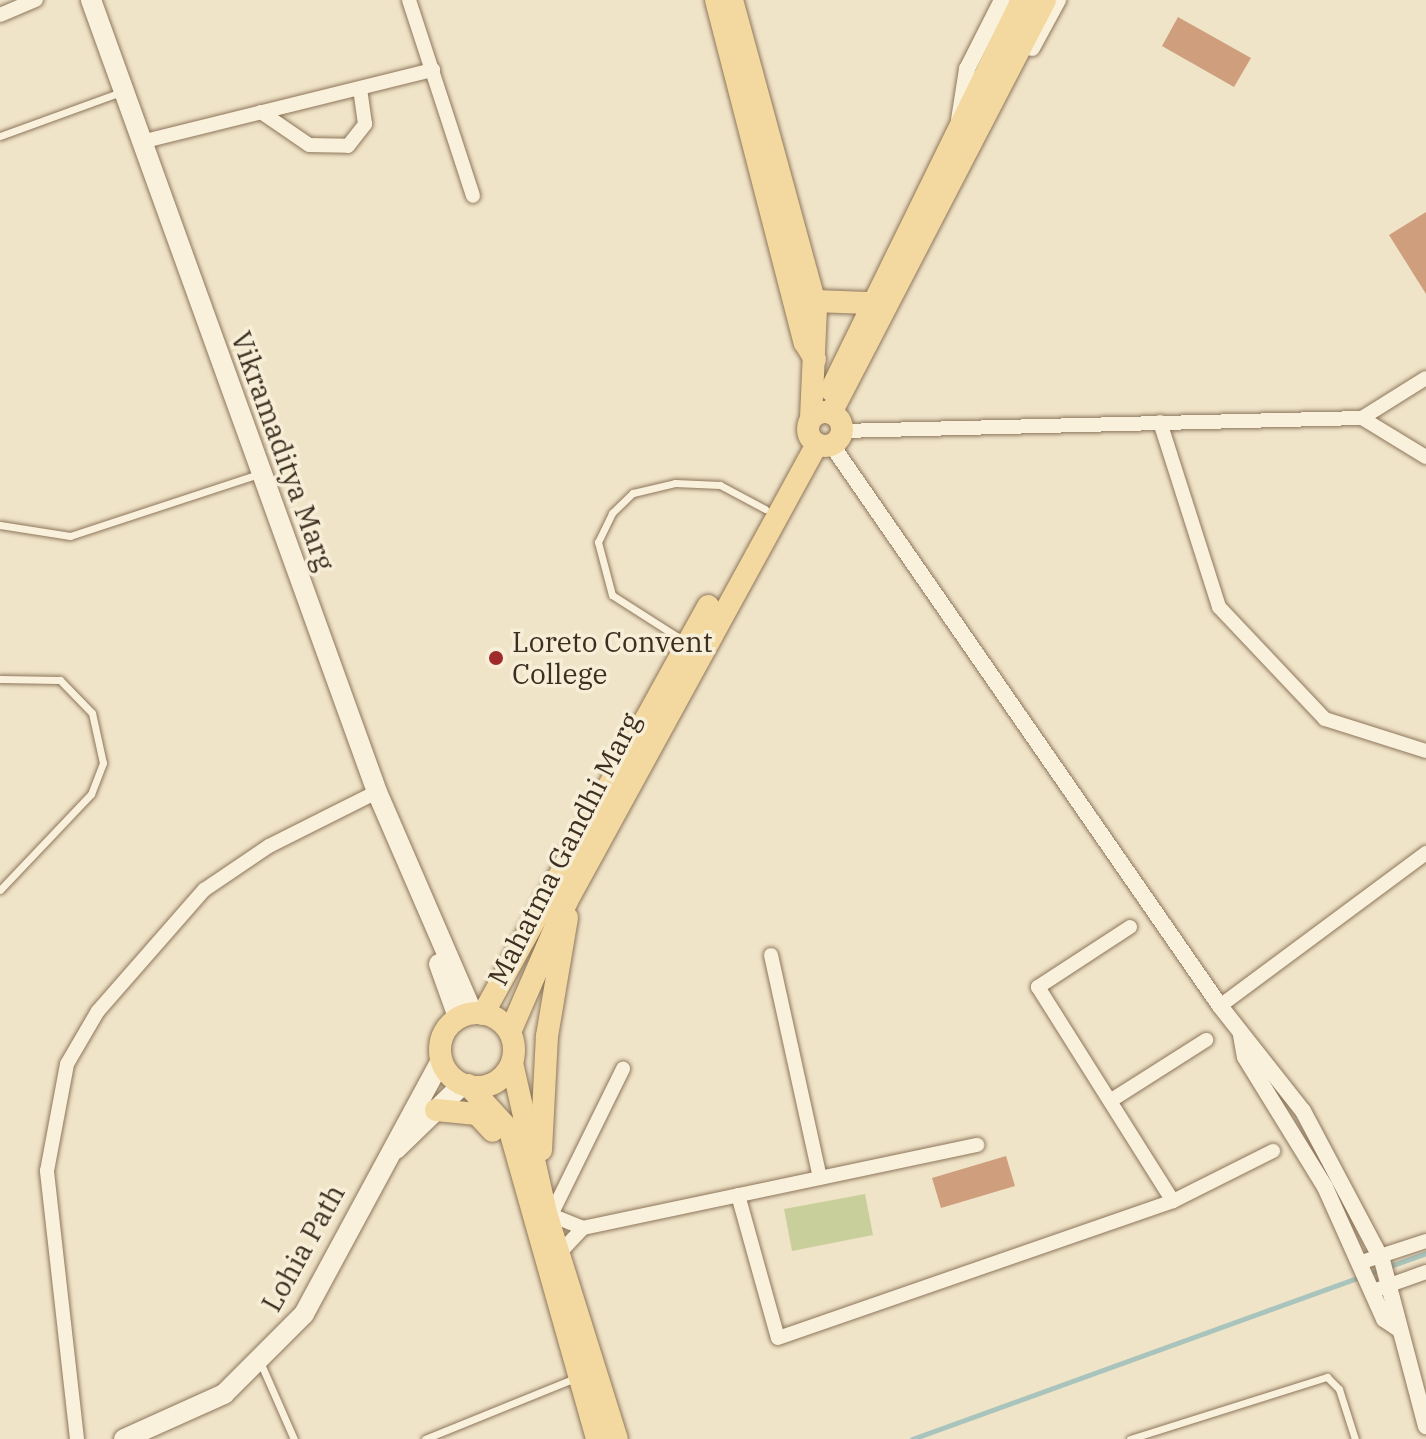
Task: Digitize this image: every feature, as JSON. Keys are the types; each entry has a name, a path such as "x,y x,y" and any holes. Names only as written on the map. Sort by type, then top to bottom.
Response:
{"main road":[{"name":"Vikramaditya Marg","path":"91,0 377,792 430,918 427,931 471,1015"},
{"path":"716,0 815,359"},
{"path":"732,0 815,301 815,359 824,429"},
{"path":"984,93 1022,0"},
{"path":"966,126 1045,0"},
{"name":"Mahatma Gandhi Marg","path":"471,1015 765,509 824,429 868,303 966,126"},
{"name":"Mahatma Gandhi Marg","path":"510,1032 567,901 824,429 966,126"},
{"path":"815,301 868,303"},
{"path":"537,1167 567,901"},
{"path":"597,1439 577,1378 550,1252 549,1213 512,1063 510,1032 471,1015 442,1037 442,1059 510,1131 550,1252 617,1439"},
{"name":"Lohia Path","path":"124,1439 224,1394 261,1364 304,1314 384,1160 442,1059"},
{"path":"384,1160 465,1085 493,1083 512,1063"},
{"path":"436,1110 460,1108 490,1126 550,1252"}],"street":[{"path":"0,15 36,0"},
{"path":"409,0 473,196"},
{"path":"966,126 967,69 1002,0"},
{"path":"966,126 1003,104 1058,0"},
{"path":"141,142 433,70"},
{"path":"261,112 309,145 348,146 365,124 360,88"},
{"path":"824,429 1362,418 1426,378"},
{"path":"1362,418 1426,457"},
{"path":"1160,422 1219,607 1325,719 1426,751"},
{"path":"824,429 1220,1006 1303,1111 1386,1256 1399,1329 1426,1426"},
{"path":"77,1439 47,1171 67,1064 98,1011 204,890 269,846 377,792"},
{"path":"1220,1006 1426,853"},
{"path":"1130,927 1038,987 1173,1201"},
{"path":"771,955 820,1178"},
{"path":"1241,1035 1245,1057 1325,1187 1363,1265 1384,1319 1399,1329"},
{"path":"1110,1101 1206,1040"},
{"path":"583,1228 549,1213 623,1069"},
{"path":"550,1252 583,1228 977,1145"},
{"path":"738,1195 778,1338 1173,1201 1273,1151"},
{"path":"1325,1187 1341,1177"},
{"path":"1386,1256 1426,1231"},
{"path":"1363,1265 1426,1241"},
{"path":"1372,1288 1420,1274"}],"lane":[{"path":"0,136 123,91"},
{"path":"0,525 70,536 261,473"},
{"path":"686,642 612,595 598,542 612,513 633,493 675,483 720,485 765,509"},
{"path":"0,679 60,680 92,713 103,763 91,794 0,890"},
{"path":"261,1364 294,1439"},
{"path":"1130,1439 1327,1377 1339,1389 1355,1439"},
{"path":"425,1439 577,1378"},
{"path":"1157,1430 1160,1439"}],"green space":[{"path":"865,1194 873,1235 792,1251 784,1209"}],"building":[{"path":"1178,17 1251,58 1234,87 1162,46"},
{"path":"1426,212 1426,294 1389,235"},
{"path":"1006,1156 1015,1186 941,1208 932,1178"}],"waterway":[{"path":"912,1439 1426,1253"}],"place":[{"name":"Loreto Convent College","path":"496,658"}]}
